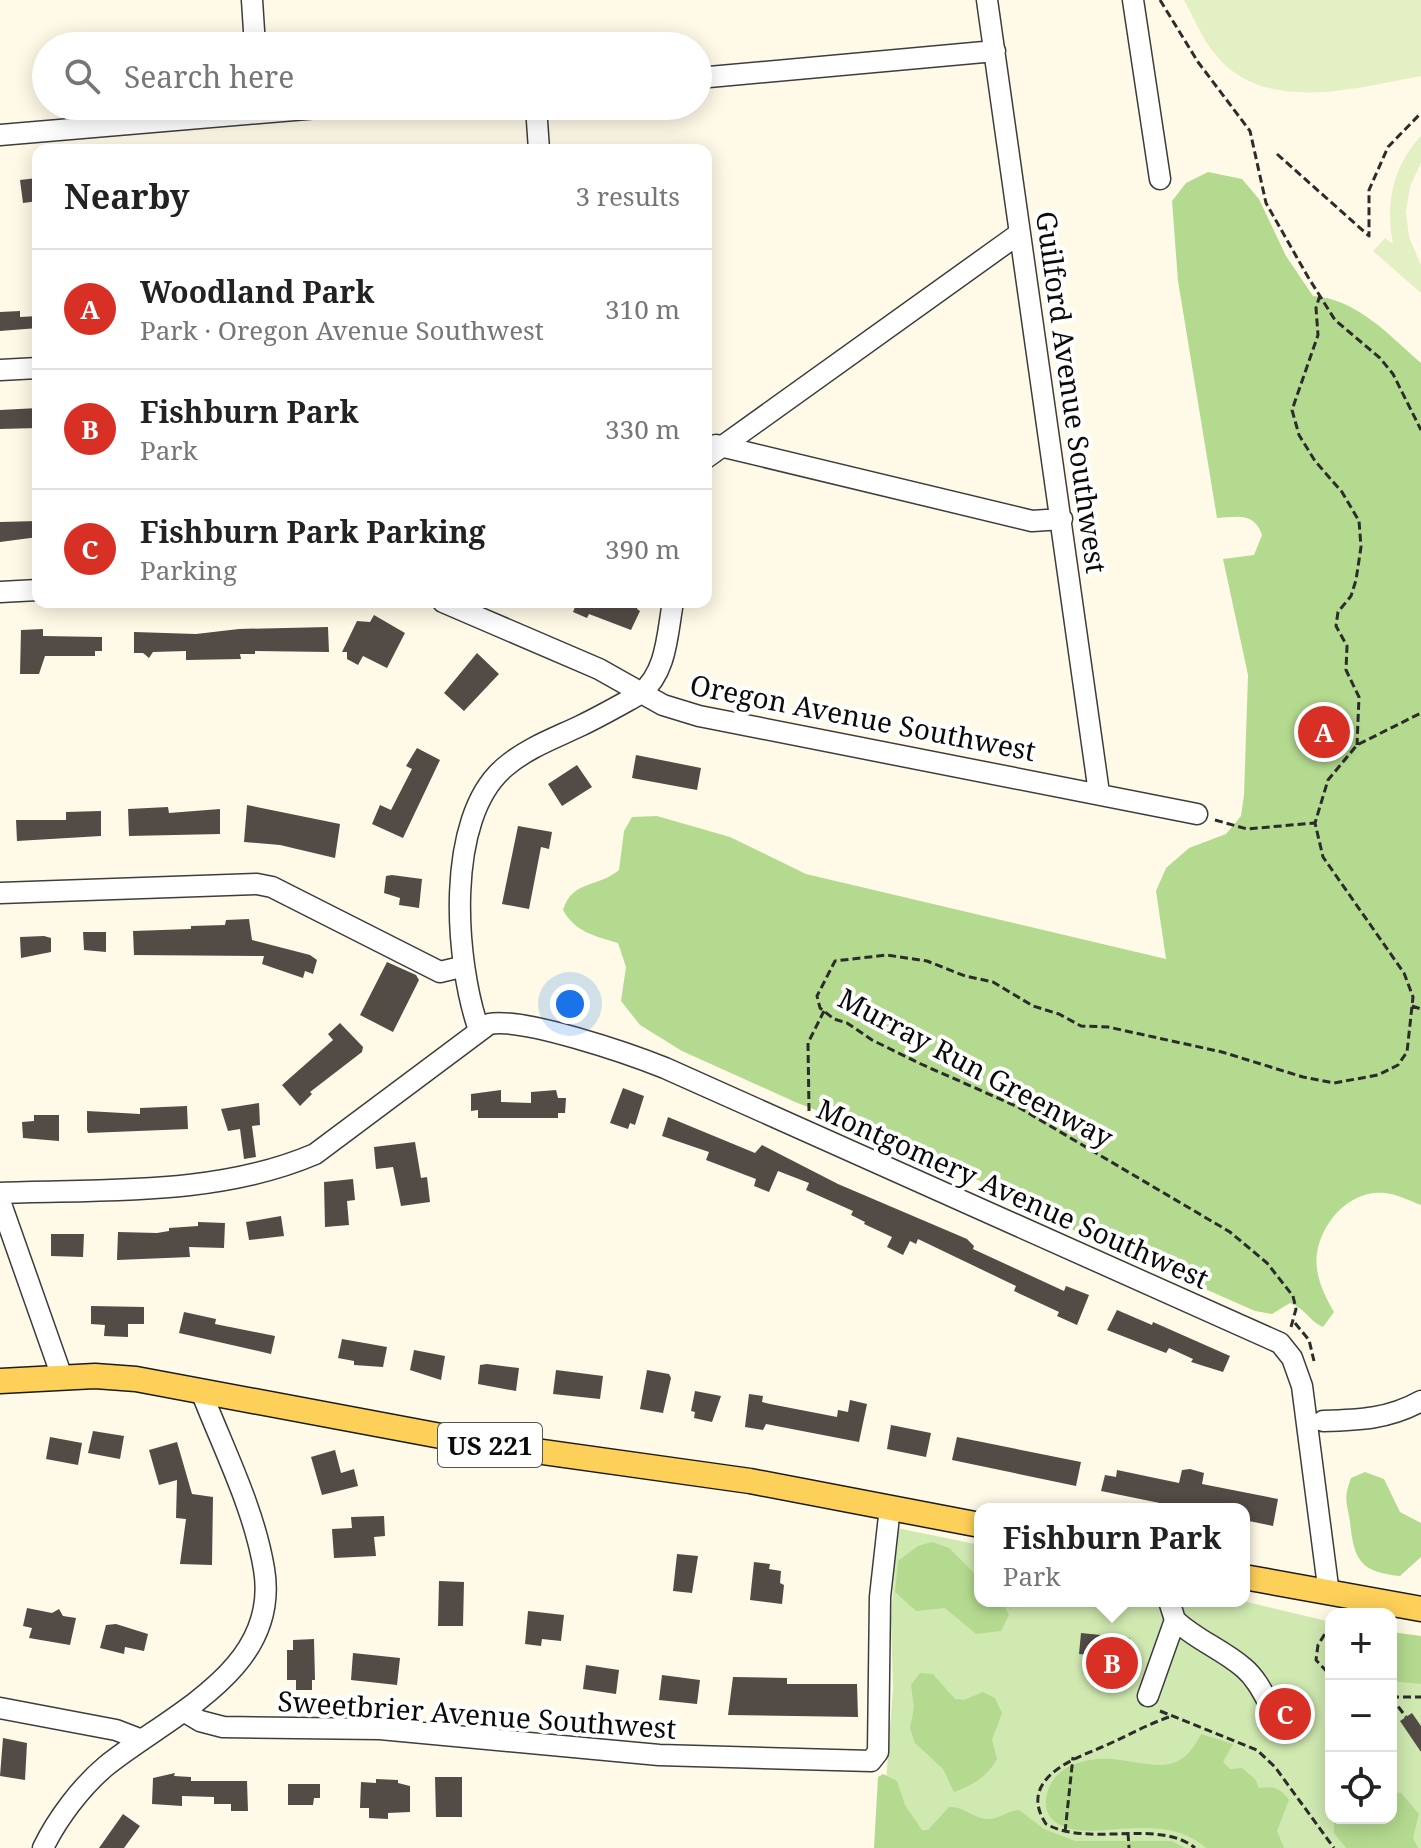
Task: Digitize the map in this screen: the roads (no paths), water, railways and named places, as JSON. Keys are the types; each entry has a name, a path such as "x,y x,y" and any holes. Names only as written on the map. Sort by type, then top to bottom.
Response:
{"main road":[{"name":"US 221","path":"0,1381 62,1377 136,1379 478,1443 750,1481 974,1524"},
{"path":"1250,1578 1421,1609"}],"street":[{"path":"252,0 254,32"},
{"name":"Guilford Avenue Southwest","path":"987,0 1099,793"},
{"path":"1133,0 1160,179"},
{"path":"712,77 995,51"},
{"path":"0,135 150,120"},
{"path":"537,120 539,144"},
{"path":"712,448 1020,233"},
{"path":"0,370 32,368"},
{"path":"712,449 1032,521 1062,519"},
{"path":"0,592 32,590"},
{"name":"Oregon Avenue Southwest","path":"457,608 599,669 663,705 724,721 1197,814"},
{"path":"0,1193 184,1186 290,1165 315,1154 479,1030 461,967 462,881 470,827 487,785 502,768 528,750 640,694 659,673 672,608"},
{"path":"0,893 257,884 272,887 440,972 461,967"},
{"name":"Montgomery Avenue Southwest","path":"479,1030 501,1022 608,1048 803,1130 1280,1343 1292,1358 1302,1386 1329,1594"},
{"path":"0,1201 62,1377"},
{"path":"43,1848 65,1813 93,1779 142,1740 185,1712 223,1680 254,1635 265,1592 264,1570 254,1531 201,1391"},
{"path":"1323,1421 1375,1419 1421,1401"},
{"name":"Sweetbrier Avenue Southwest","path":"185,1712 200,1721 223,1727 380,1729 659,1755 871,1761 876,1757 880,1597 890,1507"},
{"path":"1148,1696 1172,1610"},
{"path":"1172,1610 1195,1638 1244,1668 1257,1682 1273,1711"},
{"path":"0,1708 116,1730 142,1740"}],"place":[{"name":"Woodland Park","path":"1324,732"},
{"name":"Fishburn Park","path":"1112,1663"},
{"name":"Fishburn Park Parking","path":"1285,1714"}]}
